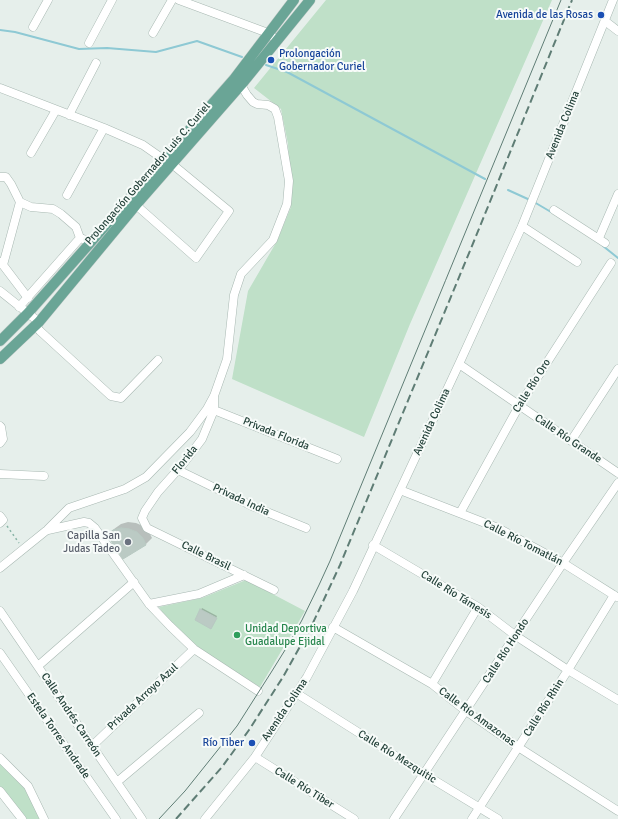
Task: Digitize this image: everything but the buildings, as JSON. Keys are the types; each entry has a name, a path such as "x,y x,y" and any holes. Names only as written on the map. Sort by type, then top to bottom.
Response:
{"main road":[{"name":"Prolongación Gobernador Luis C. Curiel","path":"237,82 268,33 294,0"},
{"name":"Prolongación Gobernador Luis C. Curiel","path":"0,342 91,242 168,161 237,82 278,40 310,0"},
{"name":"Prolongación Gobernador Luis C. Curiel","path":"0,359 37,323 136,205 168,161"}],"street":[{"path":"34,27 48,0"},
{"path":"89,43 112,0"},
{"path":"153,33 172,0"},
{"path":"179,0 268,33 278,40"},
{"name":"Avenida Colima","path":"209,818 254,757 307,677 353,591 531,206 613,0"},
{"path":"605,21 618,31"},
{"path":"69,115 96,63"},
{"path":"0,568 47,530 69,508 125,489 146,477 190,432 207,409 214,396 228,359 234,294 241,274 274,240 287,204 289,181 278,117 275,109 268,105 261,105 253,102 237,82"},
{"path":"0,88 144,145 168,161 229,211 196,258 136,205"},
{"path":"31,153 56,110"},
{"path":"67,195 104,128"},
{"path":"0,176 6,178 11,184 20,202 31,207 53,210 61,214 76,227 80,238"},
{"path":"554,210 602,241 618,194"},
{"path":"20,202 2,263 28,298"},
{"path":"522,226 577,262"},
{"path":"80,238 91,242"},
{"path":"19,306 28,298 80,238"},
{"name":"Calle Río Oro","path":"460,513 519,406 611,263"},
{"path":"0,291 28,313 37,323 40,331 111,396 121,398 158,360"},
{"name":"Calle Río Grande","path":"459,364 618,473"},
{"path":"571,441 618,369"},
{"name":"Florida","path":"142,518 158,492 178,470 202,439 214,410 214,396"},
{"name":"Privada Florida","path":"214,410 337,459"},
{"path":"0,426 3,439 0,443"},
{"name":"Privada India","path":"178,470 252,506 306,528"},
{"path":"0,474 44,476"},
{"name":"Calle Río Hondo","path":"394,819 563,563 618,483"},
{"name":"Calle Río Tomatlán","path":"400,490 498,528 563,563 616,596"},
{"name":"Calle Brasil","path":"142,518 147,528 274,590"},
{"path":"47,530 84,522 89,523 95,528 149,604 170,626 194,649 258,691"},
{"name":"Calle Río Támesis","path":"373,545 478,607 516,636 618,700"},
{"path":"149,604 199,594 244,575"},
{"path":"38,666 134,582"},
{"name":"Calle Río Rhin","path":"472,819 616,596"},
{"path":"432,684 478,607"},
{"name":"Calle Andrés Carreón","path":"0,611 142,819"},
{"name":"Calle Río Amazonas","path":"334,627 432,684 466,711 518,747 618,811"},
{"name":"Privada Arroyo Azul","path":"92,746 194,649"},
{"name":"Estela Torres Andrade","path":"0,653 116,819"},
{"name":"Calle Río Mezquitic","path":"296,693 498,819"},
{"path":"117,782 199,713"},
{"name":"Calle Río Tíber","path":"254,757 354,819"},
{"path":"0,758 28,786 44,819"},
{"path":"0,791 22,819"}],"path":[{"path":"1,520 18,543"}],"green space":[{"path":"326,0 552,0 410,324 364,437 232,379 248,291 277,241 291,207 288,144 281,109 254,88"},
{"name":"Unidad Deportiva Guadalupe Ejidal","path":"246,580 305,611 260,687 197,648 169,623 159,607 202,598"},
{"path":"0,758 27,786 43,819 23,819 0,789"}],"waterway":[{"path":"0,30 15,32 79,49 107,48 156,52 197,41 242,57"},
{"path":"266,65 287,72 485,179"},
{"path":"508,190 530,200"},
{"path":"534,202 551,212"},
{"path":"603,246 618,258"}],"tram line":[{"path":"159,819 185,791 237,726 290,642 302,620 330,561 561,0"}],"railway":[{"path":"176,819 222,767 249,730 283,677 312,625 340,565 572,0"}],"place":[{"name":"Avenida de las Rosas","path":"601,15"},
{"name":"Prolongación Gobernador Curiel","path":"271,60"},
{"name":"Capilla San Judas Tadeo","path":"128,542"},
{"name":"Unidad Deportiva Guadalupe Ejidal","path":"237,635"},
{"name":"Río Tiber","path":"252,743"}]}
